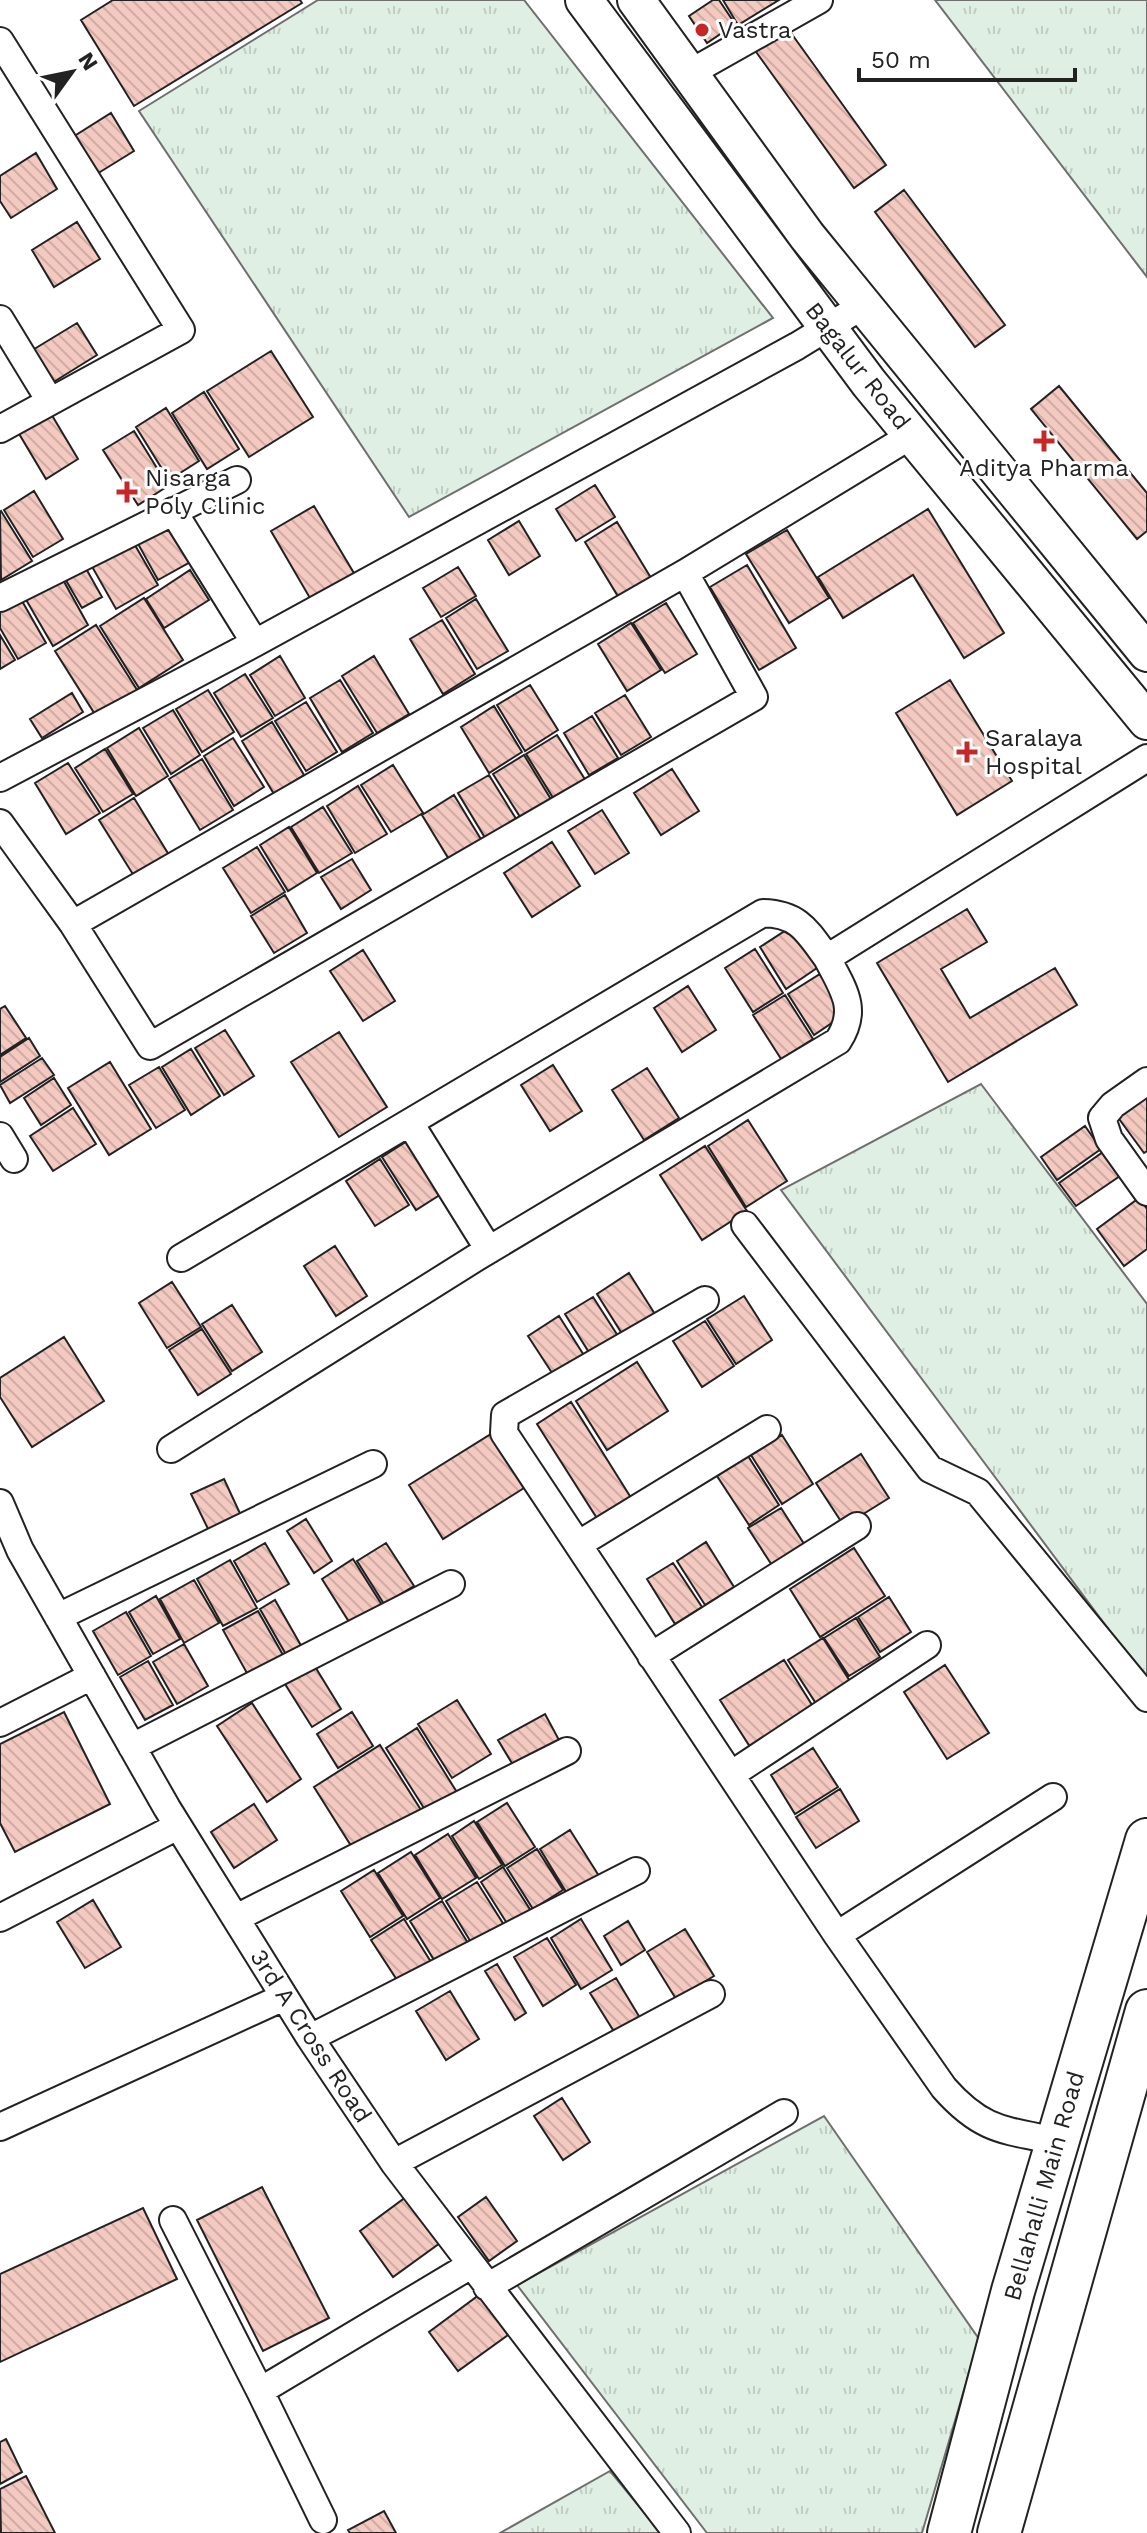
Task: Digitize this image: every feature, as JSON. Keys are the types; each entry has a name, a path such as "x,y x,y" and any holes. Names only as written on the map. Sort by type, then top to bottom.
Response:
{"main road":[{"name":"Bagalur Road","path":"584,0 827,327 1147,721"},
{"name":"Bagalur Road","path":"636,0 807,236 1147,653"},
{"name":"Bellahalli Main Road","path":"949,2533 1013,2291 1147,1840"},
{"path":"999,2533 1147,2011"}],"street":[{"path":"688,74 819,0"},
{"path":"0,41 181,330 0,429"},
{"path":"0,778 255,643 864,305"},
{"path":"0,319 50,401"},
{"path":"73,924 685,573 912,435"},
{"path":"0,598 237,480"},
{"path":"173,511 255,643"},
{"path":"0,823 73,924 150,1046 754,697 685,573"},
{"path":"827,958 1147,758"},
{"path":"171,1449 489,1250 838,1041 849,1025 848,999 827,958 803,926 785,914 763,913 181,1258"},
{"path":"1147,1081 1113,1105 1102,1118 1109,1139 1147,1192"},
{"path":"410,1123 489,1250"},
{"path":"0,1136 14,1159"},
{"path":"745,1225 930,1469 978,1492 1147,1698"},
{"path":"705,1300 505,1415 504,1433 837,1935 964,2110 987,2126 1057,2141"},
{"path":"579,1544 767,1429"},
{"path":"58,1617 373,1464"},
{"name":"3rd A Cross Road","path":"0,1503 20,1550 132,1747 310,2038 394,2163 677,2533"},
{"path":"651,1656 857,1526"},
{"path":"132,1747 451,1584"},
{"path":"732,1774 927,1645"},
{"path":"0,1723 92,1676"},
{"path":"236,1918 567,1751"},
{"path":"837,1935 1053,1797"},
{"path":"0,1918 178,1826"},
{"path":"310,2038 636,1871"},
{"path":"394,2163 711,1994"},
{"path":"0,2127 284,1997"},
{"path":"487,2287 784,2113"},
{"path":"173,2220 323,2520"},
{"path":"260,2391 471,2265"}],"green space":[{"path":"318,0 524,0 773,318 409,517 139,111"},
{"path":"935,0 1147,0 1147,277"},
{"path":"981,1084 1147,1304 1147,1681 781,1190"},
{"path":"824,2116 979,2339 922,2533 707,2533 517,2285"},
{"path":"610,2471 661,2533 500,2533"}],"building":[{"path":"113,0 300,0 302,3 134,106 81,20"},
{"path":"713,0 719,0 735,24 707,43 689,16"},
{"path":"723,0 779,0 738,25"},
{"path":"786,26 886,165 854,188 754,49"},
{"path":"111,113 134,151 92,177 68,140"},
{"path":"36,153 57,189 11,218 0,201 0,176"},
{"path":"904,190 1005,325 975,347 875,212"},
{"path":"77,222 100,259 54,287 32,250"},
{"path":"77,323 97,355 52,383 31,351"},
{"path":"271,351 313,417 249,457 207,391"},
{"path":"1059,386 1147,493 1147,531 1137,539 1031,409"},
{"path":"204,392 239,449 207,469 172,413"},
{"path":"166,408 199,461 169,480 136,427"},
{"path":"50,412 78,459 46,479 18,432"},
{"path":"134,431 168,486 138,505 103,450"},
{"path":"595,485 615,517 576,541 556,509"},
{"path":"34,491 63,539 33,557 4,510"},
{"path":"314,506 358,580 314,605 271,531"},
{"path":"928,509 1004,633 964,658 913,575 843,618 818,577"},
{"path":"0,512 32,561 1,580"},
{"path":"519,521 540,556 509,575 488,540"},
{"path":"617,522 651,578 619,598 585,542"},
{"path":"170,523 192,561 158,580 137,542"},
{"path":"787,530 829,598 789,623 746,554"},
{"path":"132,540 158,585 116,609 90,563"},
{"path":"84,565 102,597 82,608 64,577"},
{"path":"747,565 796,648 759,670 710,587"},
{"path":"458,567 476,596 441,617 423,588"},
{"path":"190,570 209,600 164,628 146,599"},
{"path":"62,578 88,625 53,646 25,598"},
{"path":"18,594 46,643 18,659 0,628 0,605"},
{"path":"144,598 183,660 139,688 100,626"},
{"path":"476,599 508,651 477,669 446,618"},
{"path":"666,603 697,654 665,673 633,623"},
{"path":"442,620 475,674 443,694 410,639"},
{"path":"631,623 661,670 627,691 598,644"},
{"path":"96,625 139,693 98,719 55,651"},
{"path":"0,635 15,660 0,669"},
{"path":"280,656 305,698 275,716 250,675"},
{"path":"374,656 409,714 377,733 342,676"},
{"path":"245,674 273,718 241,737 214,693"},
{"path":"340,680 373,733 342,752 310,698"},
{"path":"950,680 1012,781 957,815 896,713"},
{"path":"530,685 558,730 525,751 497,705"},
{"path":"208,690 234,732 202,752 176,709"},
{"path":"72,693 83,712 42,738 30,719"},
{"path":"625,695 651,737 621,755 595,713"},
{"path":"306,702 337,752 306,771 275,721"},
{"path":"494,706 522,752 489,773 461,727"},
{"path":"173,710 200,755 171,774 143,728"},
{"path":"592,716 618,758 589,775 564,733"},
{"path":"272,722 304,775 274,794 242,741"},
{"path":"139,728 168,776 136,796 107,748"},
{"path":"557,735 586,781 555,801 526,754"},
{"path":"233,738 264,787 234,806 204,756"},
{"path":"105,749 133,794 103,812 75,768"},
{"path":"524,755 552,801 522,820 493,774"},
{"path":"202,759 233,810 200,830 169,779"},
{"path":"68,763 100,813 66,834 35,783"},
{"path":"393,765 423,813 391,832 361,785"},
{"path":"672,769 699,811 661,835 634,793"},
{"path":"489,775 518,822 487,841 458,793"},
{"path":"358,786 387,834 355,853 327,806"},
{"path":"454,795 482,841 450,861 422,815"},
{"path":"134,798 169,855 134,876 99,820"},
{"path":"323,807 352,853 319,873 291,827"},
{"path":"602,810 629,853 595,874 568,831"},
{"path":"289,827 317,873 288,891 260,845"},
{"path":"552,842 580,886 532,917 504,873"},
{"path":"257,847 285,892 251,913 223,868"},
{"path":"352,859 371,890 341,909 321,877"},
{"path":"285,895 307,933 274,953 251,916"},
{"path":"967,909 987,942 941,969 970,1018 1055,968 1077,1005 948,1082 877,963"},
{"path":"791,927 817,968 786,989 760,947"},
{"path":"755,949 783,993 753,1012 725,968"},
{"path":"363,950 395,1001 363,1021 330,971"},
{"path":"820,974 845,1014 814,1035 788,994"},
{"path":"688,986 716,1030 682,1052 654,1008"},
{"path":"785,995 813,1039 781,1059 753,1015"},
{"path":"5,1006 26,1038 0,1055 0,1009"},
{"path":"225,1030 254,1076 224,1095 195,1048"},
{"path":"339,1032 387,1107 339,1137 291,1062"},
{"path":"29,1038 40,1056 0,1082 0,1057"},
{"path":"191,1049 220,1096 191,1115 162,1067"},
{"path":"42,1058 54,1075 10,1103 0,1085"},
{"path":"110,1062 151,1129 109,1155 68,1088"},
{"path":"553,1065 582,1111 550,1131 521,1085"},
{"path":"159,1067 185,1110 156,1128 129,1085"},
{"path":"647,1068 679,1118 644,1140 612,1090"},
{"path":"54,1078 71,1105 41,1125 24,1098"},
{"path":"1147,1089 1147,1151 1144,1153 1114,1112"},
{"path":"73,1108 96,1144 53,1171 30,1136"},
{"path":"748,1120 787,1181 746,1207 708,1146"},
{"path":"1085,1126 1101,1149 1057,1180 1041,1157"},
{"path":"412,1138 446,1191 416,1210 382,1157"},
{"path":"705,1146 747,1211 702,1240 660,1175"},
{"path":"1103,1152 1120,1176 1076,1206 1059,1183"},
{"path":"380,1159 409,1205 375,1226 346,1181"},
{"path":"1139,1198 1147,1209 1147,1249 1124,1266 1097,1229"},
{"path":"335,1246 367,1296 336,1316 304,1266"},
{"path":"629,1273 658,1319 626,1340 597,1294"},
{"path":"172,1282 201,1327 167,1348 139,1303"},
{"path":"744,1296 772,1340 736,1364 707,1319"},
{"path":"593,1297 618,1336 590,1354 565,1314"},
{"path":"232,1305 262,1352 232,1371 202,1324"},
{"path":"559,1316 585,1357 554,1376 528,1336"},
{"path":"705,1321 734,1366 702,1387 673,1341"},
{"path":"202,1329 231,1374 198,1395 169,1350"},
{"path":"64,1337 104,1401 32,1447 0,1397 0,1378"},
{"path":"637,1362 668,1411 607,1450 576,1401"},
{"path":"571,1402 633,1501 600,1523 537,1424"},
{"path":"491,1434 524,1488 443,1539 409,1485"},
{"path":"782,1435 813,1484 782,1504 751,1455"},
{"path":"861,1454 889,1498 844,1526 816,1483"},
{"path":"748,1456 779,1505 749,1525 717,1476"},
{"path":"224,1479 244,1522 212,1537 191,1494"},
{"path":"781,1508 808,1550 775,1570 748,1528"},
{"path":"306,1519 332,1561 314,1573 287,1531"},
{"path":"706,1542 734,1587 705,1605 677,1561"},
{"path":"265,1543 289,1584 257,1602 234,1561"},
{"path":"386,1543 414,1586 384,1604 357,1561"},
{"path":"854,1548 885,1596 820,1637 790,1589"},
{"path":"353,1559 382,1605 351,1625 322,1579"},
{"path":"230,1560 257,1608 223,1626 197,1579"},
{"path":"673,1563 702,1607 675,1624 647,1579"},
{"path":"194,1580 219,1623 184,1643 160,1599"},
{"path":"156,1596 180,1639 153,1654 129,1612"},
{"path":"889,1597 911,1632 880,1652 858,1617"},
{"path":"275,1600 303,1649 288,1658 260,1609"},
{"path":"258,1611 283,1655 248,1675 223,1630"},
{"path":"126,1612 151,1656 118,1675 93,1631"},
{"path":"856,1618 880,1657 849,1676 824,1638"},
{"path":"823,1638 851,1683 817,1705 788,1660"},
{"path":"184,1644 208,1686 177,1704 153,1662"},
{"path":"784,1660 817,1713 754,1753 720,1700"},
{"path":"148,1661 173,1705 145,1720 120,1677"},
{"path":"314,1665 341,1709 312,1727 285,1684"},
{"path":"945,1665 989,1733 947,1759 904,1692"},
{"path":"457,1700 491,1754 452,1778 418,1724"},
{"path":"252,1703 301,1779 267,1802 217,1726"},
{"path":"64,1712 110,1804 15,1852 0,1823 0,1744"},
{"path":"352,1712 373,1746 338,1768 317,1734"},
{"path":"545,1714 559,1740 513,1765 498,1740"},
{"path":"417,1728 458,1794 427,1813 386,1748"},
{"path":"380,1745 421,1810 355,1852 314,1787"},
{"path":"813,1748 838,1787 795,1814 771,1775"},
{"path":"840,1789 859,1821 816,1848 796,1817"},
{"path":"507,1803 535,1847 505,1866 477,1822"},
{"path":"254,1804 277,1840 234,1868 211,1832"},
{"path":"474,1821 502,1865 479,1879 452,1836"},
{"path":"570,1830 599,1876 568,1895 540,1849"},
{"path":"448,1834 476,1878 442,1899 415,1855"},
{"path":"537,1849 563,1890 533,1909 507,1868"},
{"path":"411,1852 440,1898 407,1919 378,1873"},
{"path":"503,1867 531,1911 508,1925 481,1882"},
{"path":"374,1870 403,1916 370,1937 341,1891"},
{"path":"477,1882 504,1925 472,1944 446,1901"},
{"path":"93,1900 121,1947 85,1968 57,1922"},
{"path":"442,1901 471,1948 439,1968 410,1921"},
{"path":"404,1919 431,1962 399,1983 371,1940"},
{"path":"581,1919 612,1970 581,1989 551,1938"},
{"path":"628,1921 645,1950 621,1965 604,1936"},
{"path":"685,1929 714,1976 676,1999 647,1952"},
{"path":"547,1938 576,1985 543,2006 514,1957"},
{"path":"497,1964 526,2013 515,2020 485,1971"},
{"path":"616,1978 643,2023 618,2038 590,1993"},
{"path":"450,1991 479,2039 446,2060 416,2011"},
{"path":"562,2098 590,2142 563,2160 534,2116"},
{"path":"262,2187 329,2318 263,2351 197,2220"},
{"path":"406,2197 440,2243 393,2277 360,2231"},
{"path":"486,2197 517,2241 489,2261 458,2217"},
{"path":"143,2208 177,2279 0,2362 0,2274"},
{"path":"479,2295 508,2335 458,2371 429,2332"},
{"path":"6,2439 22,2472 0,2484 0,2442"},
{"path":"26,2476 55,2533 1,2533 0,2489"},
{"path":"384,2511 396,2533 350,2533 348,2530"}],"place":[{"name":"Vastra","path":"702,30"},
{"name":"Aditya Pharma","path":"1044,441"},
{"name":"Nisarga Poly Clinic","path":"127,492"},
{"name":"Saralaya Hospital","path":"967,752"}]}
